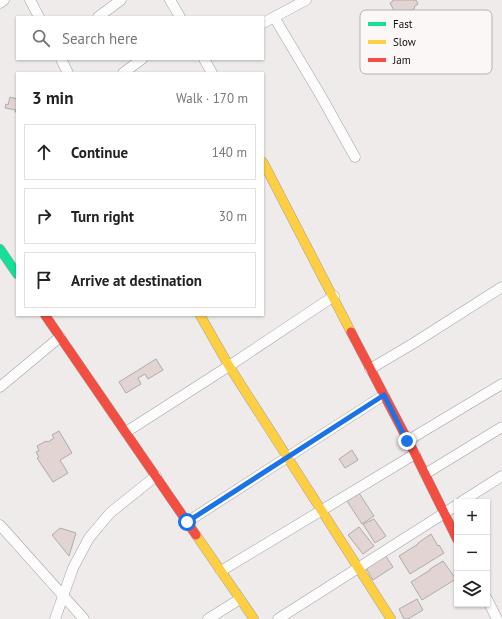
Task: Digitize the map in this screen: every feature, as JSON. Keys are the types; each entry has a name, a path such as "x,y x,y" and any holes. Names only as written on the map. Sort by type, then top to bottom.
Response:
{"street":[{"path":"0,3 4,0"},
{"path":"30,0 38,16"},
{"path":"99,16 121,0"},
{"path":"170,0 179,16"},
{"path":"264,22 306,0"},
{"path":"274,17 355,157"},
{"path":"62,60 68,72"},
{"path":"124,72 141,60"},
{"path":"205,60 211,72"},
{"path":"264,164 334,296 455,535"},
{"path":"0,249 16,273"},
{"path":"370,369 502,287"},
{"path":"126,432 334,296"},
{"path":"46,316 254,619"},
{"path":"201,316 229,366 391,619"},
{"path":"0,387 60,337"},
{"path":"407,441 502,384"},
{"path":"187,522 384,395"},
{"path":"425,474 502,427"},
{"path":"221,571 415,454"},
{"path":"55,619 74,568 89,538 110,513 156,476"},
{"path":"467,499 502,476"},
{"path":"278,619 454,507"},
{"path":"0,525 84,619"},
{"path":"208,619 240,599"},
{"path":"490,605 497,619"}],"building":[{"path":"416,0 418,4 412,10 394,10 390,3 393,1"},
{"path":"10,97 16,99 16,110 5,108 6,104 8,105"},
{"path":"156,359 163,370 148,379 145,374 138,378 141,384 126,393 119,382"},
{"path":"59,431 72,453 60,460 68,473 53,482 37,458 39,457 36,452 39,451 37,446 54,438 52,435"},
{"path":"352,450 358,460 345,468 339,459"},
{"path":"359,493 374,516 362,524 347,501"},
{"path":"374,519 386,536 375,543 363,524"},
{"path":"359,527 374,546 363,554 348,535"},
{"path":"60,528 76,533 69,556 52,535"},
{"path":"431,534 444,553 410,574 399,556"},
{"path":"385,555 393,567 373,580 366,568"},
{"path":"443,561 454,576 454,580 422,600 411,582"},
{"path":"417,599 423,610 408,619 404,619 399,609"}],"traffic: fast":[{"path":"0,249 16,273"}],"traffic: slow":[{"path":"264,164 351,332"},
{"path":"201,316 229,366 391,619"},
{"path":"196,535 254,619"}],"traffic: jam":[{"path":"46,316 196,535"},
{"path":"351,332 415,454 455,535"}],"route":[{"path":"187,522 384,395 407,441"}]}
